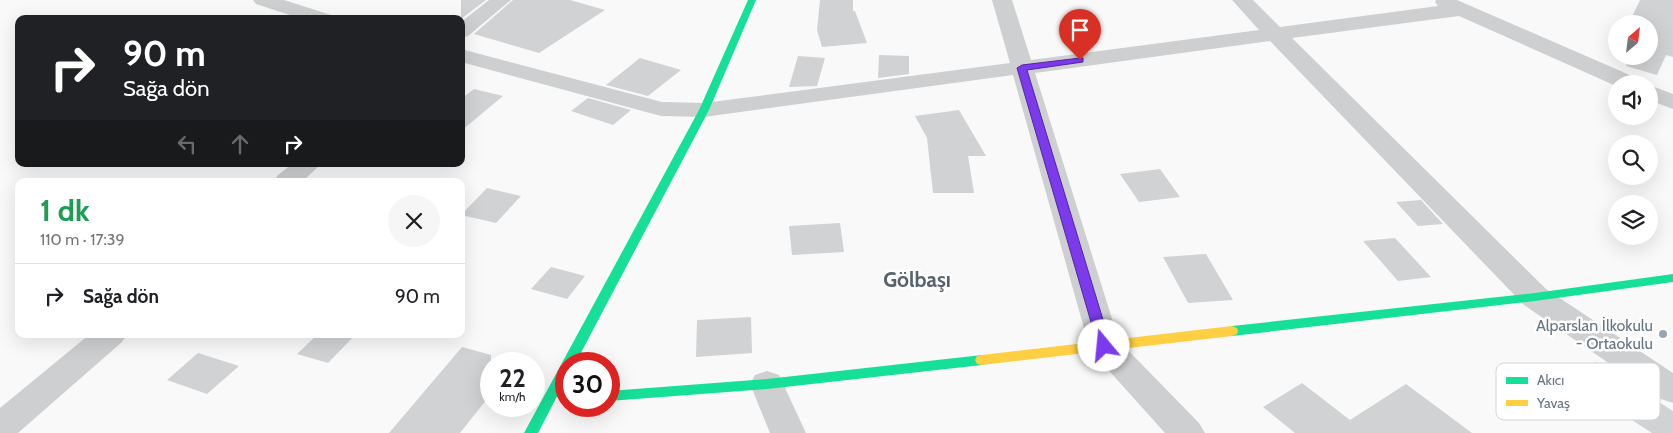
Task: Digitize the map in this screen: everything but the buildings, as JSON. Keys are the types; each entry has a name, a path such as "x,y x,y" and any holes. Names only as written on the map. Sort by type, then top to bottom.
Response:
{"street":[{"path":"263,0 311,15"},
{"path":"465,29 501,0"},
{"path":"574,352 704,110 752,0"},
{"path":"1002,0 1104,346 1187,433"},
{"path":"1242,0 1535,297 1633,363"},
{"path":"1441,0 1611,75"},
{"path":"465,56 661,109 704,110 1462,9"},
{"path":"1658,96 1673,102"},
{"path":"292,178 304,167"},
{"path":"620,395 767,384 1535,297 1673,278"},
{"path":"0,428 106,338"},
{"path":"1660,381 1673,390"},
{"path":"767,384 788,433"},
{"path":"531,433 555,404"}],"traffic: fast":[{"path":"574,352 704,110 752,0"},
{"path":"1232,331 1535,297 1673,278"},
{"path":"620,395 767,384 982,360"},
{"path":"531,433 555,388"}],"traffic: slow":[{"path":"982,360 1232,331"}],"place":[{"name":"Alparslan İlkokulu - Ortaokulu","path":"1663,334"}],"district":[{"name":"Gölbaşı","path":"917,279"}],"route":[{"path":"1080,60 1022,68 1104,346"}]}
